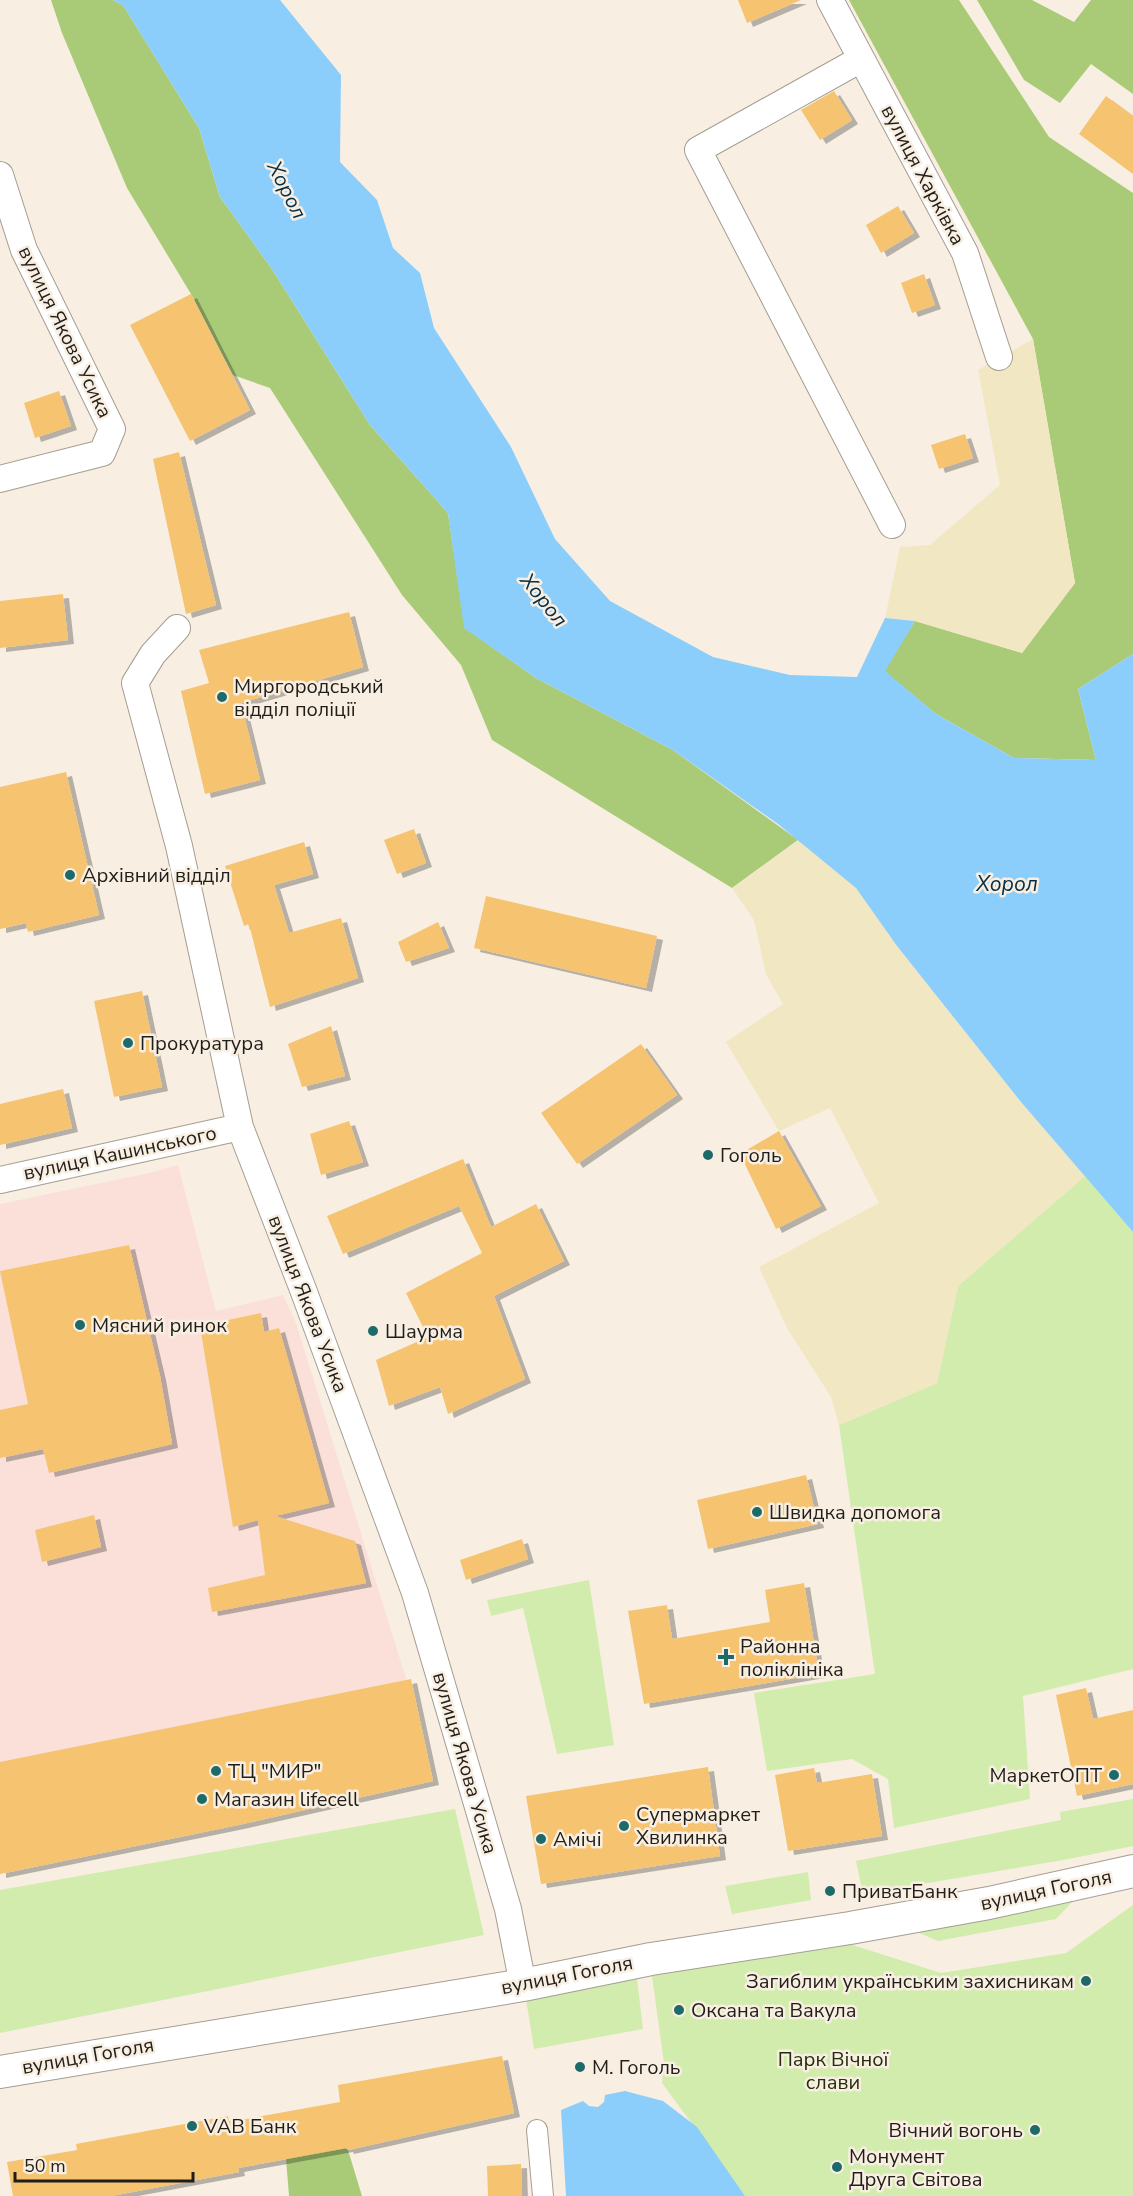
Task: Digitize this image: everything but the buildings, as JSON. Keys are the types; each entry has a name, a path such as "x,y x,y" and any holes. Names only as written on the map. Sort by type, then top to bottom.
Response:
{"street":[{"name":"вулиця Харківка","path":"830,0 965,253 999,357"},
{"path":"861,59 698,150 892,525"},
{"name":"вулиця Якова Усика","path":"0,175 24,250 112,429 102,453 0,479"},
{"name":"вулиця Якова Усика","path":"177,628 153,654 135,683 180,846 240,1127 304,1292 415,1593 508,1909 523,1985"},
{"name":"вулиця Кашинського","path":"0,1180 240,1127"},
{"name":"вулиця Гоголя","path":"0,2072 523,1985 651,1959 850,1928 989,1903 1133,1871"},
{"path":"537,2130 543,2196"}],"shaded area":[{"path":"178,1165 216,1311 283,1295 296,1323 408,1685 0,1766 0,1204"}],"green space":[{"path":"51,0 113,0 123,5 199,128 220,197 272,269 370,425 448,513 465,628 536,678 673,750 798,840 732,888 492,740 461,665 402,595 270,388 233,375 191,294 127,188 62,33"},
{"path":"849,0 959,0 1049,137 1133,193 1133,654 1078,689 1096,760 1014,758 936,714 884,671 915,621 1022,653 1075,583 1033,339"},
{"path":"977,0 1032,0 1074,22 1091,0 1133,0 1133,94 1091,64 1060,103 1024,80"},
{"path":"1085,1176 1133,1232 1133,1669 1023,1696 1030,1799 894,1828 888,1779 852,1759 767,1771 754,1693 875,1674 839,1425 937,1383 958,1286"},
{"path":"589,1580 614,1745 557,1754 523,1608 491,1616 487,1600"},
{"path":"1133,1799 1133,1846 863,1894 856,1861 1061,1820 1060,1812"},
{"path":"455,1809 484,1935 0,2033 0,1890"},
{"path":"808,1872 811,1900 732,1914 725,1886"},
{"path":"1075,1899 1056,1919 938,1941 910,1929"},
{"name":"Парк Вічної слави","path":"1133,1905 1133,2196 745,2196 662,2083 664,2063 652,1976 843,1942 941,1973 1066,1953"},
{"path":"637,1979 643,2029 534,2049 526,1999"},
{"path":"311,2123 348,2150 362,2196 289,2196 286,2159"}],"sand":[{"path":"1033,339 1075,583 1022,653 915,621 885,618 900,547 930,545 1000,485 978,370"},
{"path":"798,840 856,888 897,946 1021,1102 1085,1176 958,1286 937,1383 839,1425 831,1397 787,1328 759,1267 879,1203 830,1108 779,1131 726,1042 783,1004 766,974 754,920 732,888"}],"water":[{"name":"Хорол","path":"113,0 280,0 341,75 340,162 377,200 393,248 420,273 434,328 511,447 555,539 610,601 713,657 790,675 857,677 885,618 915,621 885,671 936,714 1014,758 1096,760 1078,689 1133,654 1133,1232 1021,1102 897,946 856,888 778,824 673,750 536,678 464,628 448,513 370,425 272,269 220,197 199,128 123,5"},
{"path":"625,2091 663,2101 697,2127 745,2196 566,2196 561,2110 583,2101 589,2106 598,2107 604,2102 605,2095"}],"place":[{"name":"Миргородський відділ поліції","path":"222,697"},
{"name":"Архівний відділ","path":"70,875"},
{"name":"Прокуратура","path":"128,1043"},
{"name":"Гоголь","path":"708,1155"},
{"name":"Мясний ринок","path":"80,1325"},
{"name":"Шаурма","path":"373,1331"},
{"name":"Швидка допомога","path":"757,1512"},
{"name":"Районна поліклініка","path":"726,1657"},
{"name":"ТЦ \"МИР\"","path":"216,1771"},
{"name":"МаркетОПТ","path":"1114,1775"},
{"name":"Магазин lifecell","path":"202,1799"},
{"name":"Супермаркет Хвилинка","path":"624,1826"},
{"name":"Амічі","path":"541,1839"},
{"name":"ПриватБанк","path":"830,1891"},
{"name":"Загиблим українським захисникам","path":"1086,1981"},
{"name":"Оксана та Вакула","path":"679,2010"},
{"name":"М. Гоголь","path":"580,2067"},
{"name":"VAB Банк","path":"192,2126"},
{"name":"Вічний вогонь","path":"1035,2130"},
{"name":"Монумент Друга Світова","path":"837,2167"}]}
